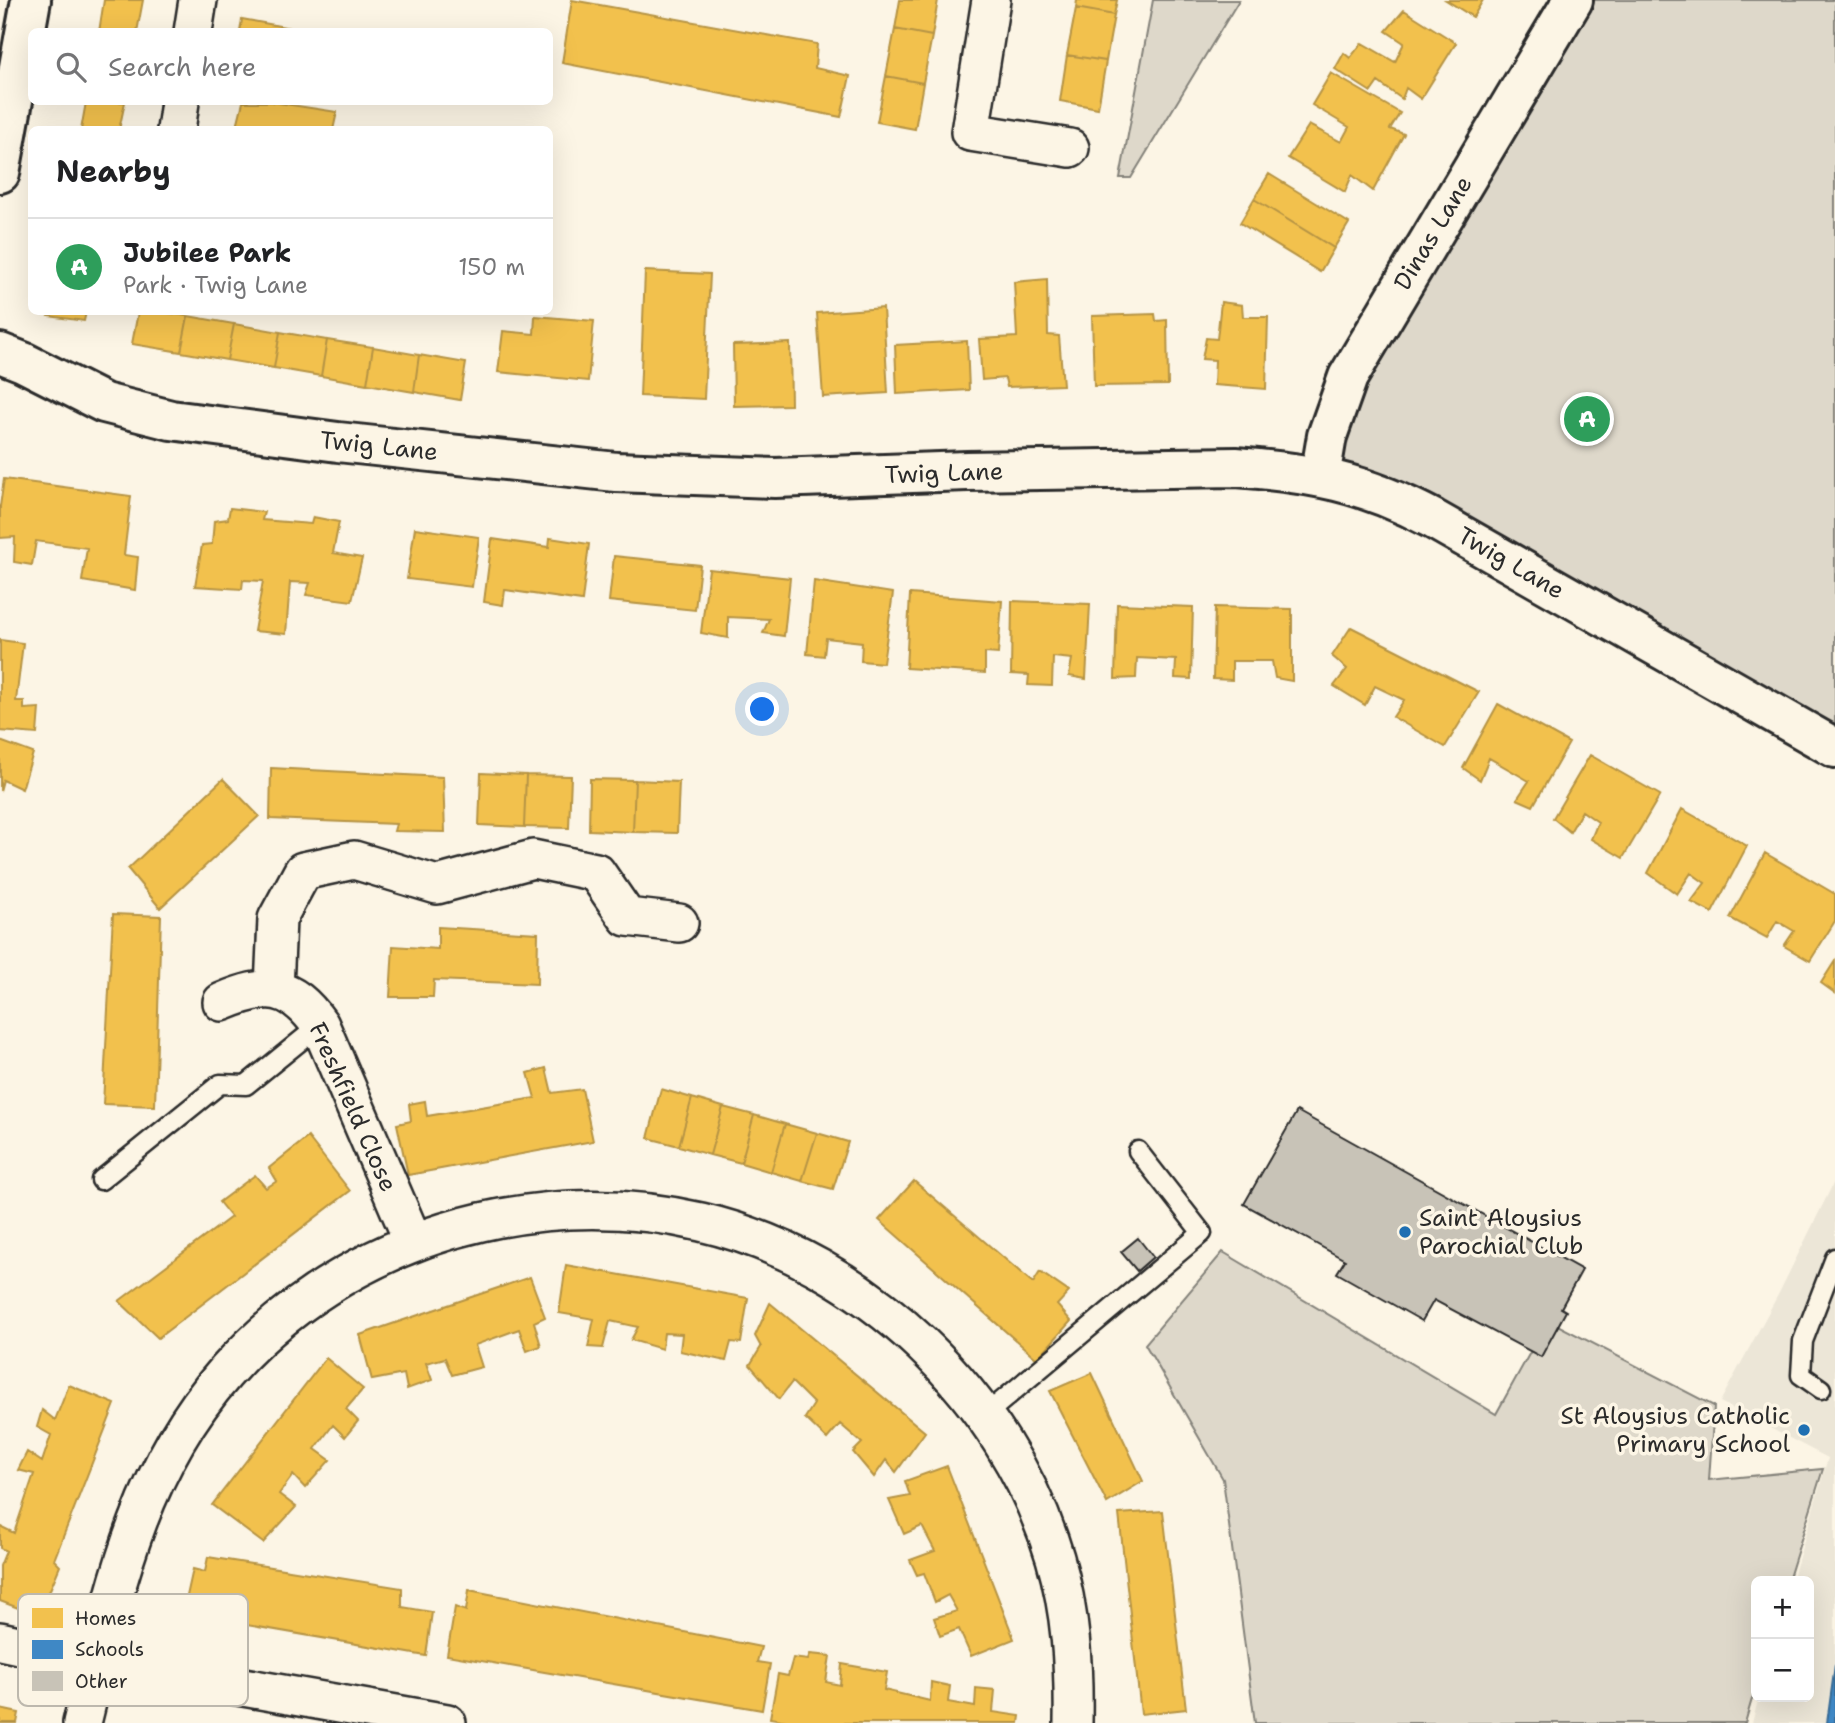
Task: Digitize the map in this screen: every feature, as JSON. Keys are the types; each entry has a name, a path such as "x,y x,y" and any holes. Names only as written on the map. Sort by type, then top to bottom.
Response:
{"street":[{"path":"0,173 31,0"},
{"path":"194,28 198,0"},
{"path":"990,0 970,132 1070,148"},
{"name":"Dinas Lane","path":"1320,477 1327,436 1348,377 1573,0"},
{"path":"177,126 180,105"},
{"name":"Twig Lane","path":"0,354 23,362 104,403 171,420 338,442 616,472 775,478 1236,467 1345,481 1398,500 1835,748"},
{"path":"222,1002 243,993 275,989 278,919 303,871 354,860 437,886 533,859 596,872 627,916 679,923"},
{"name":"Freshfield Close","path":"275,989 298,999 320,1025 413,1241"},
{"path":"114,1594 132,1534 152,1485 196,1410 225,1373 288,1314 324,1287 363,1264 413,1241 500,1218 548,1211 597,1209 648,1213 701,1222 742,1233 827,1273 873,1304 915,1338 956,1380 1007,1448 1026,1485 1055,1557 1071,1632 1073,1723"},
{"path":"0,1641 18,1644"},
{"path":"248,1687 447,1723"},
{"path":"82,1723 86,1706"}],"lane":[{"path":"101,1180 220,1084 246,1085 320,1025"},
{"path":"984,1416 1202,1234 1138,1151"},
{"path":"1821,1389 1801,1376 1803,1341 1835,1258"}],"shaded area":[{"path":"1153,0 1239,0 1131,178 1120,178"},
{"path":"1562,0 1835,0 1835,747 1320,477 1357,361"},
{"name":"St Aloysius Catholic Primary School","path":"1835,1180 1835,1723 1752,1723 1758,1702 1814,1702 1814,1576 1793,1576 1828,1458 1720,1402 1779,1293"},
{"path":"1223,1252 1496,1414 1548,1320 1714,1406 1709,1480 1823,1469 1790,1576 1751,1576 1751,1702 1745,1723 1255,1723 1223,1479 1145,1344"}],"building: Homes":[{"path":"104,0 143,0 138,28 100,28"},
{"path":"572,0 817,44 815,68 850,76 841,117 562,63"},
{"path":"900,0 938,0 932,36 895,29"},
{"path":"1077,0 1117,0 1114,15 1076,8"},
{"path":"1446,0 1483,0 1473,17"},
{"path":"1076,8 1114,15 1106,61 1067,55"},
{"path":"1404,10 1456,43 1421,99 1406,88 1402,99 1378,82 1371,92 1335,69 1344,53 1350,58 1362,43 1395,62 1404,43 1386,31"},
{"path":"242,19 290,28 241,28"},
{"path":"895,29 932,36 923,83 886,76"},
{"path":"1067,55 1106,61 1098,108 1060,101"},
{"path":"1331,73 1400,113 1390,129 1404,134 1373,191 1352,175 1345,192 1288,158 1309,125 1341,142 1349,127 1312,105"},
{"path":"886,76 923,83 915,129 877,122"},
{"path":"85,105 124,105 120,126 82,126"},
{"path":"242,105 292,105 337,112 334,126 237,126"},
{"path":"1269,174 1349,223 1334,248 1254,199"},
{"path":"1254,199 1334,248 1320,272 1240,223"},
{"path":"645,271 710,274 704,399 640,396"},
{"path":"1047,279 1048,335 1059,336 1063,385 1007,387 1005,378 982,380 979,339 1017,337 1014,282"},
{"path":"1221,302 1242,305 1243,317 1268,317 1266,389 1214,385 1215,360 1202,359 1206,338 1217,339"},
{"path":"883,308 888,393 823,397 817,313"},
{"path":"1155,314 1156,321 1167,320 1168,385 1094,386 1092,316"},
{"path":"48,315 85,315 84,321"},
{"path":"137,315 188,316 181,352 132,344"},
{"path":"188,316 234,324 227,360 181,352"},
{"path":"535,316 594,321 588,381 498,372 503,331 534,334"},
{"path":"234,324 280,332 274,368 227,360"},
{"path":"280,332 327,340 321,376 274,368"},
{"path":"327,340 373,347 367,384 321,376"},
{"path":"967,341 969,390 897,394 895,345"},
{"path":"790,343 791,405 734,406 733,345"},
{"path":"373,347 419,355 414,392 367,384"},
{"path":"419,355 466,363 460,400 414,392"},
{"path":"4,479 131,496 124,555 138,557 135,590 82,581 87,548 36,541 32,565 14,562 15,537 0,538 0,506"},
{"path":"230,508 264,512 262,520 311,524 313,517 339,522 333,553 362,558 352,601 306,595 310,583 290,582 286,634 254,631 263,581 243,580 242,589 195,586 202,545 212,544 214,521 228,519"},
{"path":"415,528 479,537 472,587 407,579"},
{"path":"550,538 589,544 582,601 505,590 503,605 484,602 492,539 549,547"},
{"path":"614,556 700,565 695,610 609,601"},
{"path":"709,569 790,578 784,636 763,633 769,619 728,617 728,638 701,633"},
{"path":"814,581 893,593 883,663 861,661 862,642 826,638 824,656 807,654"},
{"path":"910,594 1002,601 998,654 985,653 985,673 906,668"},
{"path":"1012,601 1090,604 1086,679 1069,676 1072,659 1053,657 1052,686 1028,685 1029,675 1011,674"},
{"path":"1117,604 1193,607 1191,679 1175,678 1176,660 1137,658 1136,678 1115,679"},
{"path":"1215,607 1292,609 1292,681 1275,678 1272,661 1232,661 1232,680 1213,679"},
{"path":"1351,627 1479,692 1445,747 1393,717 1404,700 1375,686 1365,705 1334,686 1347,669 1332,656"},
{"path":"0,640 23,643 16,701 24,701 24,709 39,708 37,734 0,731"},
{"path":"1498,704 1569,743 1533,806 1517,799 1529,781 1489,758 1480,780 1463,768"},
{"path":"0,741 33,753 22,789 3,780 0,791"},
{"path":"1590,755 1660,795 1623,858 1591,839 1598,822 1582,811 1570,832 1553,818"},
{"path":"271,768 443,777 445,832 394,831 396,824 270,819"},
{"path":"481,773 526,775 524,827 479,825"},
{"path":"526,775 571,776 569,828 524,827"},
{"path":"223,779 259,816 160,908 128,869"},
{"path":"590,779 635,780 633,832 589,830"},
{"path":"635,780 679,782 677,833 633,832"},
{"path":"1682,809 1747,846 1712,913 1691,902 1705,883 1691,873 1677,894 1648,873"},
{"path":"1765,853 1835,894 1835,921 1810,961 1784,946 1794,931 1777,921 1767,938 1730,918"},
{"path":"113,914 161,916 155,1106 103,1104"},
{"path":"438,927 538,933 537,984 434,980 433,997 390,997 393,946 438,949"},
{"path":"1835,961 1835,993 1821,983"},
{"path":"546,1068 552,1093 582,1089 593,1141 408,1175 397,1124 411,1121 409,1104 425,1101 427,1116 535,1098 528,1073"},
{"path":"661,1089 692,1098 679,1146 648,1138"},
{"path":"692,1098 723,1107 710,1155 679,1146"},
{"path":"723,1107 754,1115 741,1163 710,1155"},
{"path":"754,1115 785,1124 771,1172 741,1163"},
{"path":"785,1124 817,1133 802,1181 771,1172"},
{"path":"817,1133 848,1142 833,1189 802,1181"},
{"path":"308,1137 350,1191 158,1338 119,1301 231,1217 219,1202 255,1175 266,1188 277,1181 269,1168"},
{"path":"914,1181 1033,1283 1040,1272 1069,1292 1057,1305 1071,1321 1037,1359 879,1220"},
{"path":"566,1265 748,1298 741,1343 731,1342 726,1361 680,1351 682,1334 664,1333 662,1349 631,1340 638,1327 610,1321 603,1348 588,1347 594,1319 559,1313"},
{"path":"530,1277 545,1317 534,1322 541,1346 527,1351 519,1329 475,1345 482,1367 452,1375 445,1358 426,1363 432,1380 407,1389 404,1374 372,1380 360,1335"},
{"path":"770,1303 925,1432 896,1472 886,1460 874,1477 853,1452 862,1443 840,1424 827,1439 805,1418 814,1404 792,1382 779,1399 750,1365 761,1347 755,1336"},
{"path":"326,1358 363,1389 346,1409 358,1421 345,1437 333,1425 315,1449 330,1460 305,1488 293,1475 279,1494 296,1507 263,1543 212,1505"},
{"path":"1092,1373 1143,1481 1107,1503 1050,1391"},
{"path":"69,1385 115,1404 54,1560 60,1566 48,1594 18,1594 18,1608 0,1601 0,1566 6,1551 0,1548 0,1526 14,1533 34,1474 18,1470 27,1452 42,1462 51,1435 37,1427 42,1410 55,1420"},
{"path":"947,1466 1014,1639 971,1656 959,1629 940,1636 934,1618 957,1611 948,1595 935,1602 924,1573 917,1575 910,1560 935,1551 922,1526 904,1534 889,1500 910,1496 905,1481"},
{"path":"1163,1511 1186,1709 1141,1714 1119,1514"},
{"path":"208,1557 402,1588 402,1607 432,1612 426,1656 248,1625 248,1594 187,1594 193,1569 205,1572"},
{"path":"469,1590 761,1647 757,1662 770,1664 762,1710 447,1655 455,1607 466,1611"},
{"path":"810,1654 830,1656 826,1682 840,1685 842,1664 887,1672 884,1690 930,1701 931,1682 950,1686 948,1702 975,1707 976,1688 995,1690 993,1712 1020,1716 1019,1723 798,1723 770,1718 778,1674 788,1676 793,1658 808,1660"},
{"path":"0,1709 19,1713 17,1723 0,1723"}],"building: Schools":[{"path":"1835,1665 1835,1723 1827,1723"}],"building: Other":[{"name":"Saint Aloysius Parochial Club","path":"1297,1111 1582,1270 1561,1308 1566,1311 1541,1357 1434,1300 1422,1321 1337,1273 1345,1260 1244,1204"},
{"path":"1138,1238 1153,1257 1137,1271 1121,1252"}],"place":[{"name":"Jubilee Park","path":"1587,419"},
{"name":"Saint Aloysius Parochial Club","path":"1405,1232"},
{"name":"St Aloysius Catholic Primary School","path":"1804,1430"}]}
